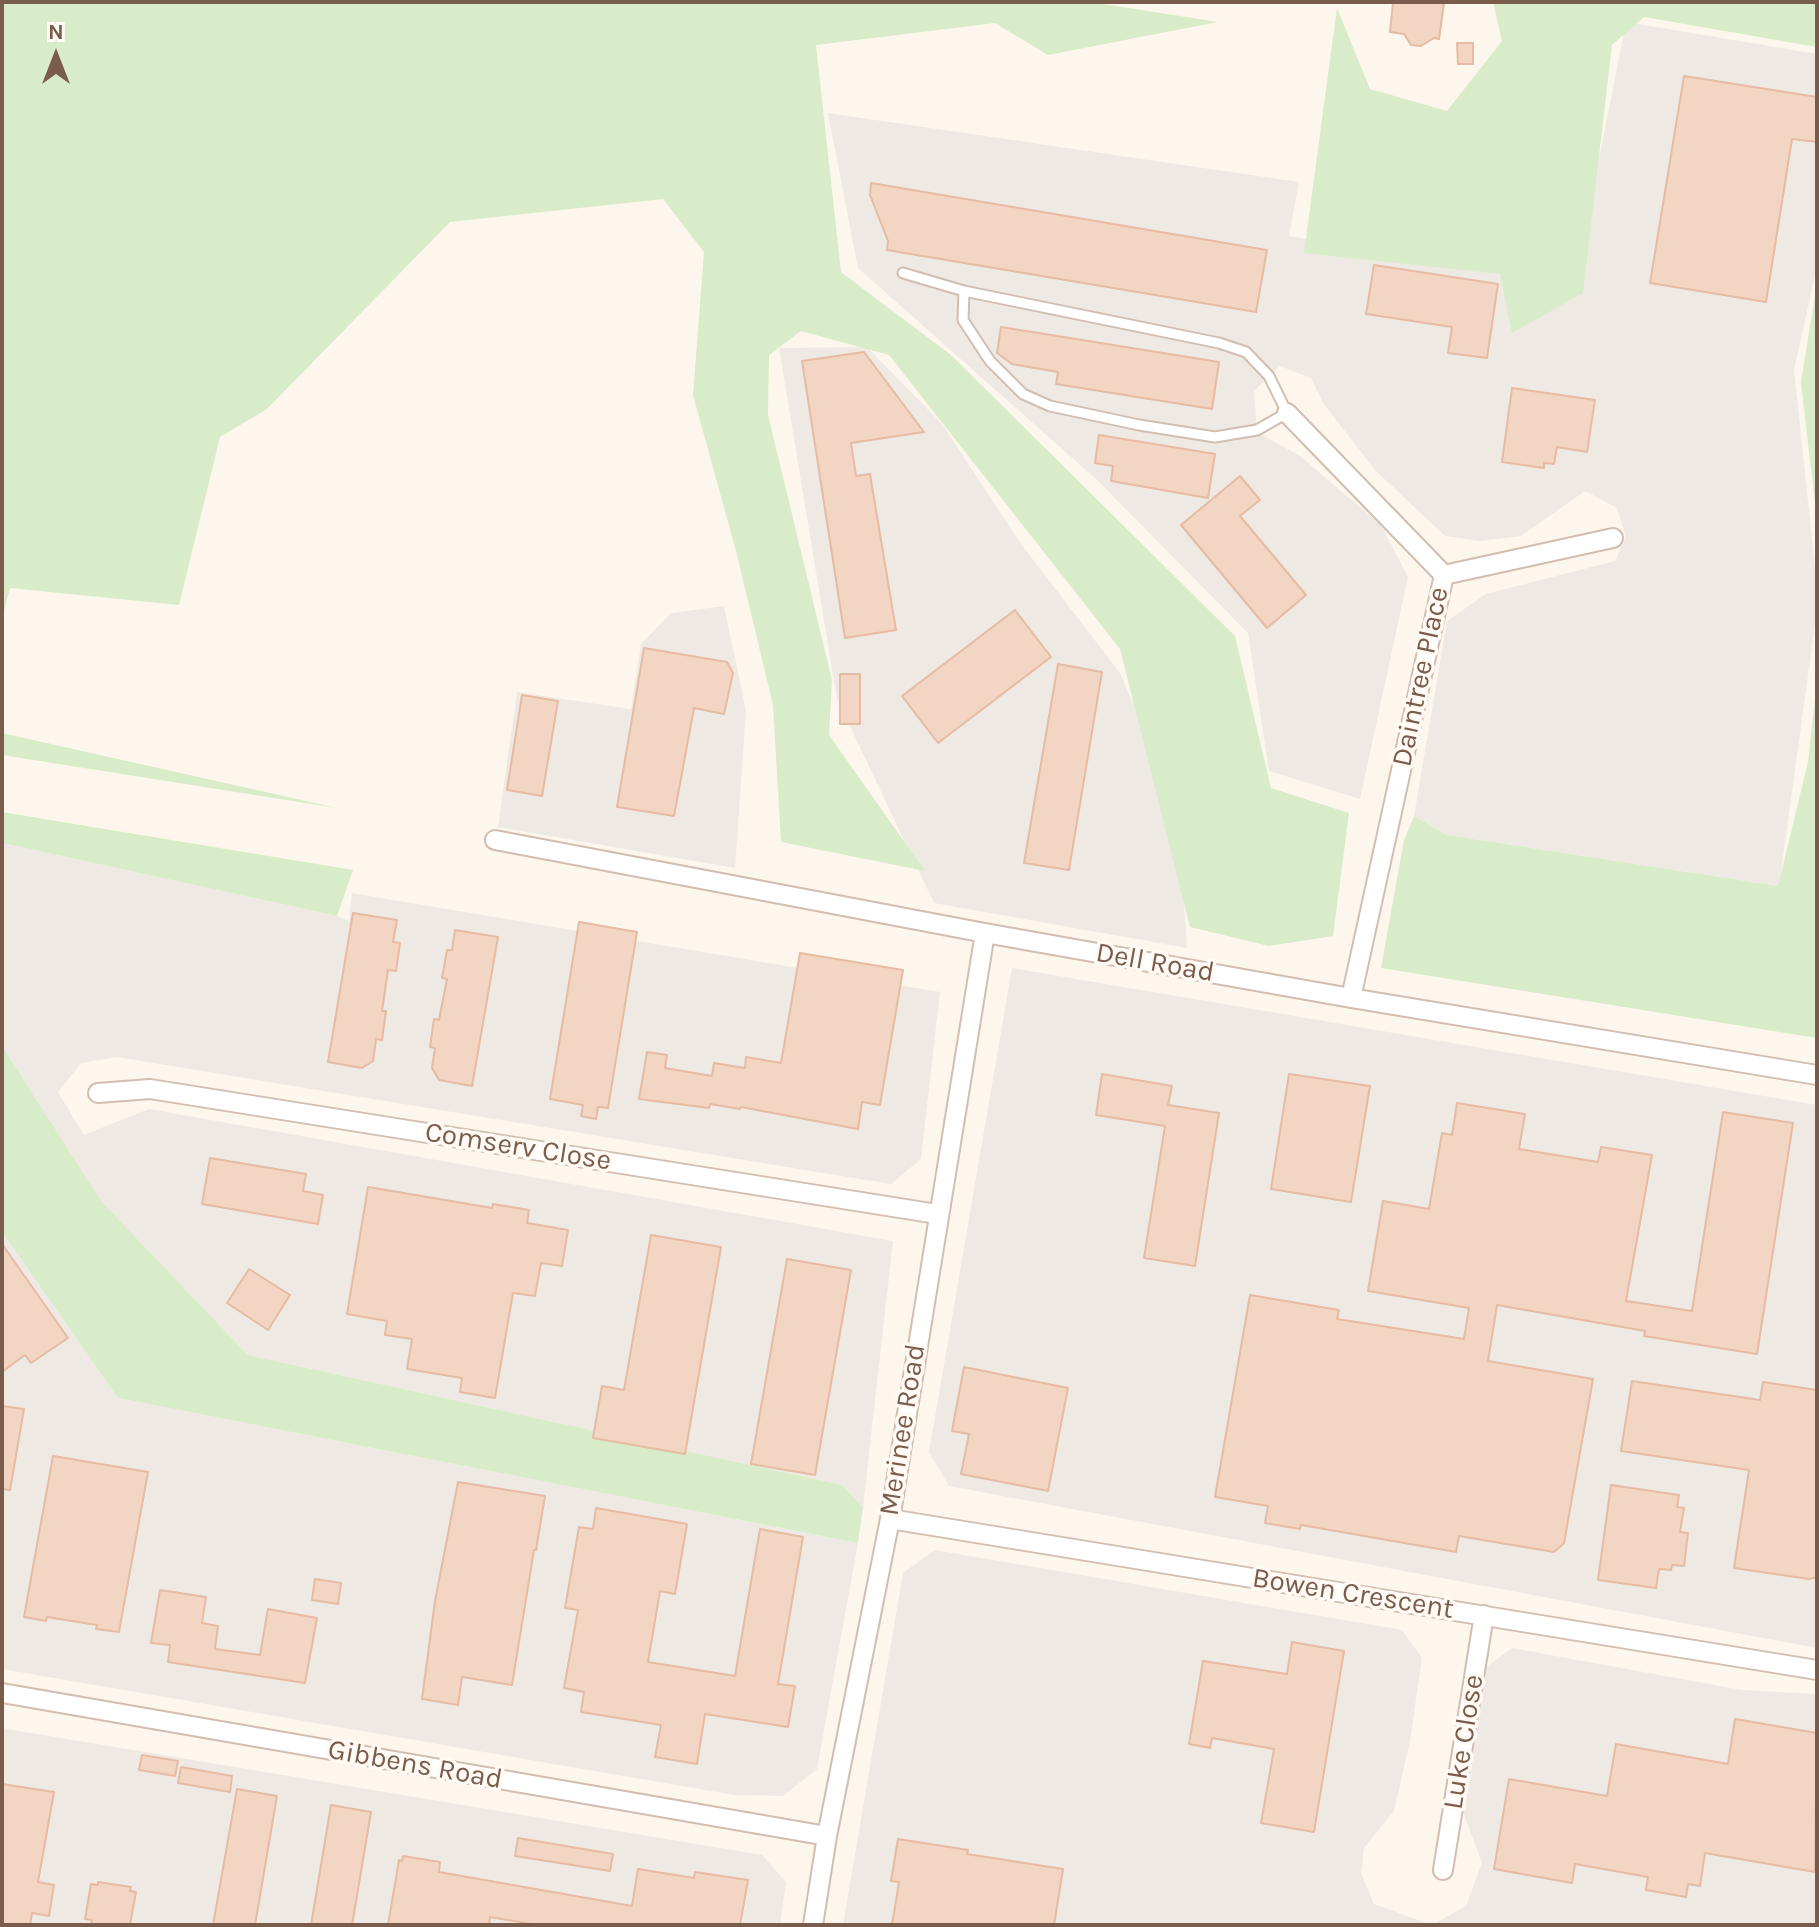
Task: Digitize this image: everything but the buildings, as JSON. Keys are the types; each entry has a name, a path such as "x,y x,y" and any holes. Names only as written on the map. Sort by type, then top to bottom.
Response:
{"street":[{"name":"Daintree Place","path":"1287,413 1444,575 1351,998"},
{"path":"1444,575 1613,538"},
{"name":"Dell Road","path":"495,840 985,933 1351,998 1817,1075"},
{"name":"Merinee Road","path":"813,1925 827,1836 890,1519 937,1214 985,933"},
{"name":"Comserv Close","path":"98,1093 150,1089 937,1214"},
{"name":"Bowen Crescent","path":"890,1519 1817,1670"},
{"name":"Luke Close","path":"1443,1870 1484,1615"},
{"name":"Gibbens Road","path":"2,1693 827,1836"}],"lane":[{"path":"903,273 964,291 1219,343 1246,352 1269,376 1287,413 1257,430 1215,437 1139,425 1038,401 1023,394 1004,376 966,328 961,309 964,291"}],"shaded area":[{"path":"1626,22 1817,54 1817,267 1794,370 1817,610 1779,886 1447,835 1414,816 1447,621 1486,594 1615,561 1626,537 1617,508 1585,491 1521,536 1480,541 1445,536 1375,470 1323,403 1311,378 1280,366 1254,391 1257,432 1300,456 1381,525 1408,577 1360,799 1269,771 1248,633 1096,479 858,268 828,113 1299,182 1289,236 1574,285"},
{"path":"867,347 942,424 1021,544 1120,673 1177,805 1187,948 934,903 837,699 779,348"},
{"path":"724,606 746,711 735,868 498,827 517,692 631,709 641,644 671,613"},
{"path":"2,843 349,921 352,893 940,992 921,1159 891,1184 117,1057 81,1063 58,1092 84,1135 149,1109 893,1241 863,1507 842,1485 248,1355 102,1202 2,1046"},
{"path":"1012,968 1817,1105 1817,1648 949,1486 929,1452"},
{"path":"2,1232 118,1398 858,1543 817,1769 783,1796 734,1795 2,1669"},
{"path":"935,1550 1402,1630 1422,1658 1410,1741 1394,1811 1364,1848 1361,1873 1374,1904 1432,1925 843,1925 903,1573"},
{"path":"1512,1648 1742,1690 1817,1694 1817,1925 1432,1925 1466,1906 1482,1863 1461,1806 1485,1668"},
{"path":"2,1728 762,1855 786,1882 780,1925 2,1925"}],"green space":[{"path":"2,2 1091,2 1218,22 1048,55 995,23 816,45 841,272 951,355 1235,636 1271,788 1349,813 1333,936 1269,946 1190,927 1120,649 889,355 801,331 769,355 768,415 832,680 829,735 925,871 781,842 773,705 736,551 693,395 704,252 663,199 450,222 267,409 220,437 179,605 10,588 2,619"},
{"path":"1493,2 1817,2 1817,47 1644,17 1612,45 1583,293 1512,333 1500,274 1304,253 1337,8 1370,89 1447,111 1502,41"},
{"path":"1817,283 1817,522 1801,382"},
{"path":"1817,680 1817,1038 1381,968 1404,840 1414,816 1447,835 1778,886 1808,762"},
{"path":"2,733 337,808 2,755"},
{"path":"2,812 353,870 337,916 2,843"},
{"path":"2,1046 102,1202 248,1355 842,1485 863,1507 858,1543 118,1398 2,1232"}]}
